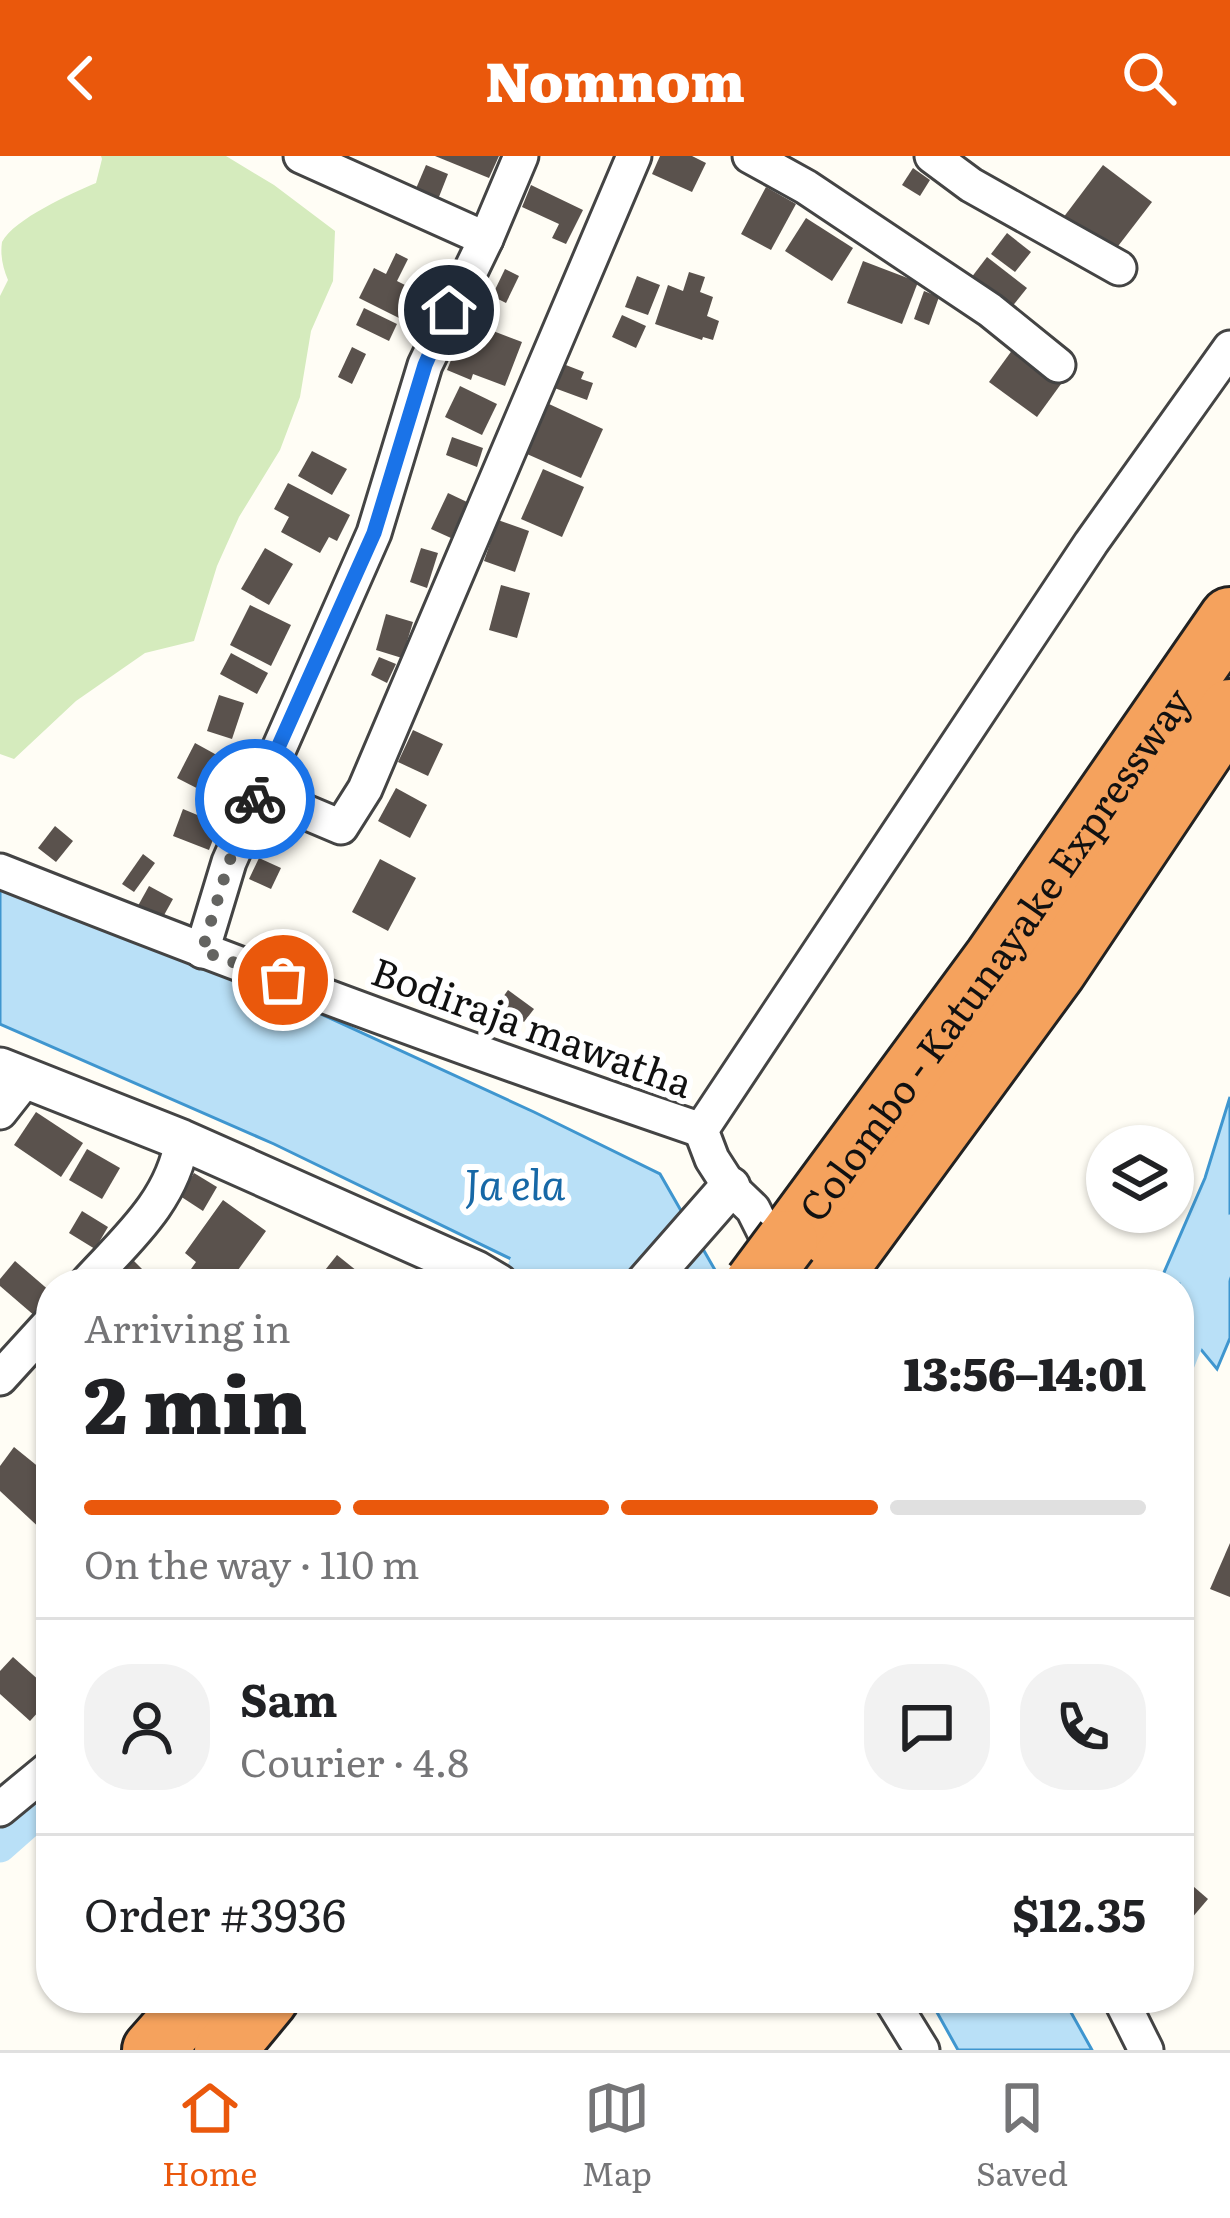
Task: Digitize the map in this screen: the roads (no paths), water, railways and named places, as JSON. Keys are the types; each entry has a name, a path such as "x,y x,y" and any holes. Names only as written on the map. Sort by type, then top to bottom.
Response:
{"highway":[{"name":"Colombo - Katunayake Expressway","path":"793,1269 995,958 1230,618"},
{"name":"Colombo - Katunayake Expressway","path":"794,1269 1056,970 1230,710"},
{"path":"124,2050 156,2013"},
{"path":"153,2050 186,2013"},
{"path":"225,2050 256,2013"},
{"path":"256,2050 282,2013"}],"street":[{"path":"301,156 486,238"},
{"path":"202,951 229,862 374,533 425,365 521,156"},
{"path":"258,792 341,827 365,789 634,156"},
{"path":"750,156 991,310 1058,365"},
{"path":"932,156 971,185 1119,268"},
{"path":"788,1269 753,1209 730,1187 712,1159 701,1130 1091,543 1230,348"},
{"name":"Bodiraja mawatha","path":"0,871 202,951 701,1130"},
{"path":"0,1112 13,1073 182,1140 460,1269"},
{"path":"100,1269 158,1205 179,1163 182,1140"},
{"path":"658,1269 730,1187"},
{"path":"0,1378 36,1338"},
{"path":"0,1809 36,1779"},
{"path":"899,2013 922,2050"},
{"path":"1128,2013 1146,2050"}],"water":[{"name":"Ja ela","path":"0,885 310,1009 660,1174 714,1269 532,1269 274,1144 0,1024"},
{"path":"1230,1097 1230,1338 1217,1369 1194,1341 1194,1269 1166,1269 1181,1233 1194,1233 1194,1203"},
{"path":"937,2013 1071,2013 1092,2050 958,2050"}],"waterway":[{"path":"1194,1323 1230,1231"},
{"path":"0,1846 36,1814"}]}
